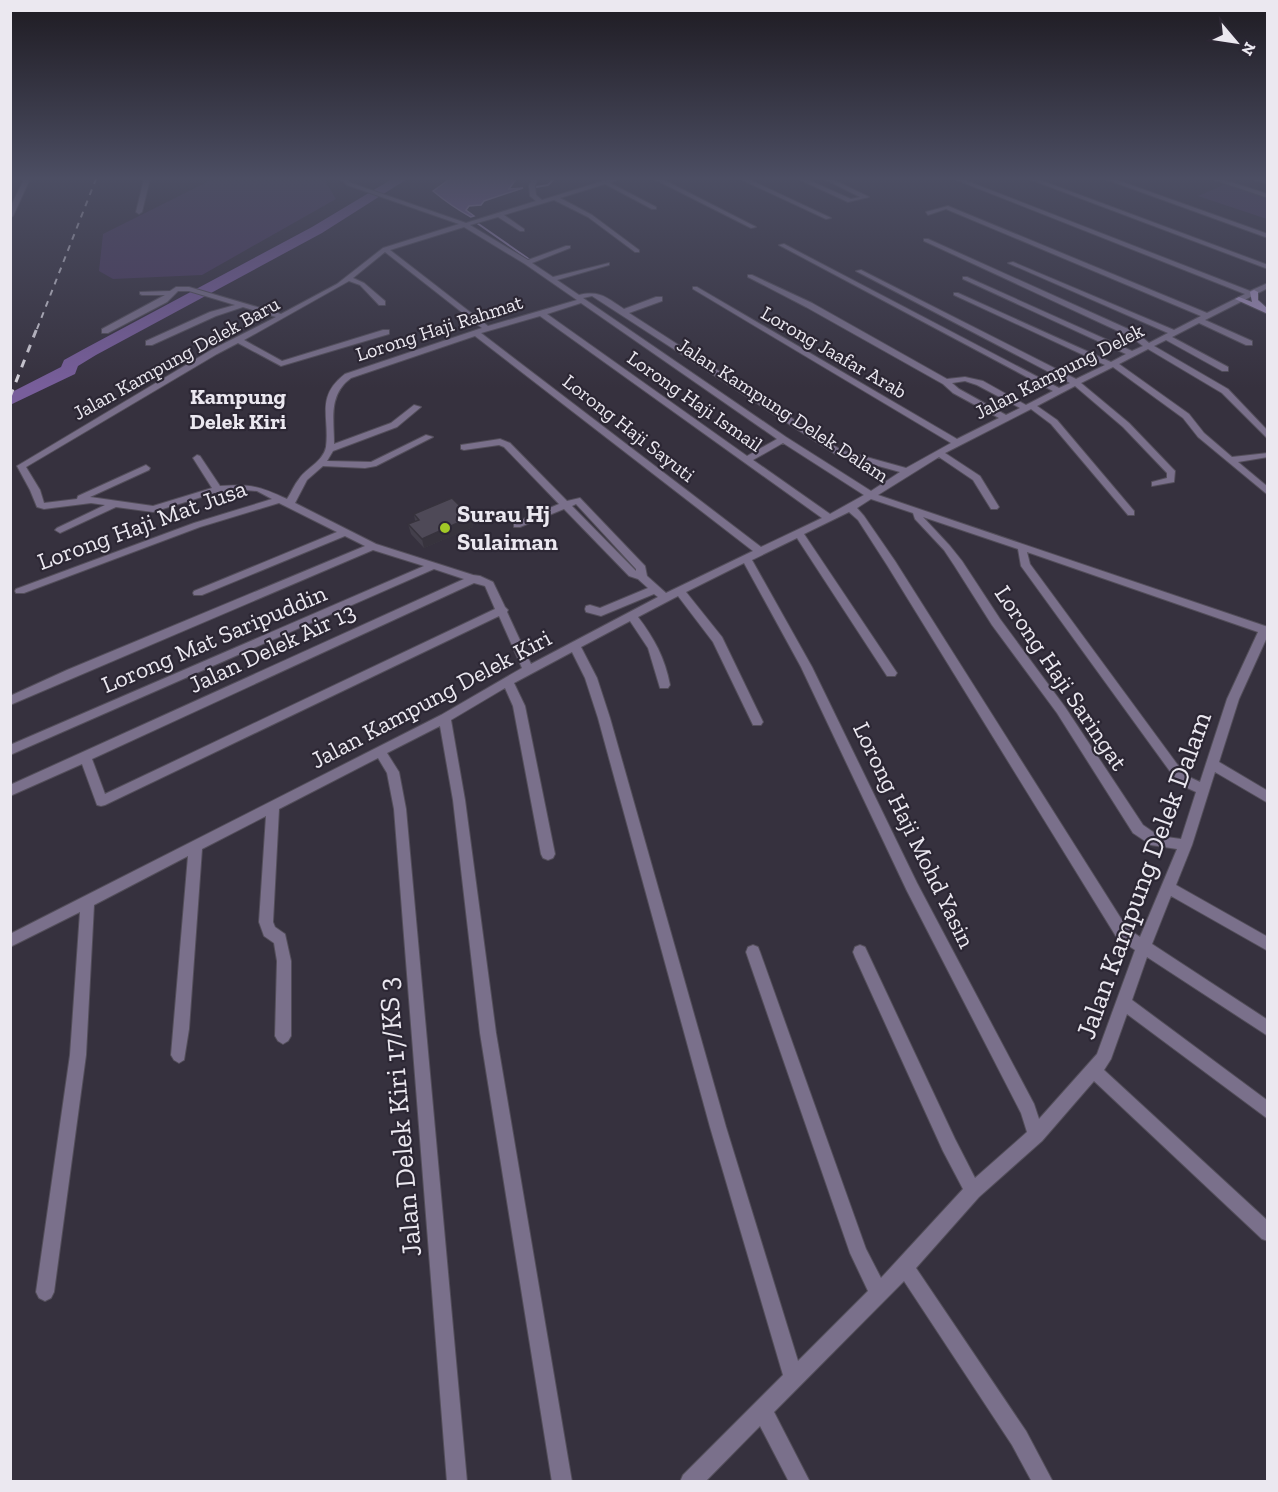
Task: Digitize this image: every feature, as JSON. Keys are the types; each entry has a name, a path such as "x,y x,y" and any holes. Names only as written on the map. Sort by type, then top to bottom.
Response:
{"street":[{"path":"385,249 487,329"},
{"name":"Jalan Kampung Delek Baru","path":"74,501 40,505 35,490 21,466 214,352 282,317 348,278 385,249"},
{"name":"Jalan Kampung Delek Dalam","path":"511,249 534,261 551,280 581,298 783,439 872,496 1265,631 1233,699 1185,845 1144,946 1125,1004 1103,1059 1036,1135 973,1191 905,1267 690,1482"},
{"path":"534,261 564,249"},
{"path":"789,249 905,312 1059,391"},
{"path":"945,249 1134,335 1148,346 1225,391 1268,437"},
{"path":"1042,249 1203,318 1249,343"},
{"path":"1137,249 1252,293 1255,301 1266,311"},
{"path":"1219,249 1268,267"},
{"path":"1011,263 1171,335 1225,369"},
{"path":"551,280 607,264"},
{"path":"859,272 1075,382 1126,425 1172,473 1171,480 1155,484"},
{"path":"750,276 808,305 946,382 956,391 1005,418"},
{"path":"348,278 362,284 382,303"},
{"path":"965,278 1132,354"},
{"name":"Jalan Kampung Delek","path":"872,496 907,471 957,443 1268,285"},
{"name":"Lorong Jaafar Arab","path":"695,288 957,443"},
{"path":"105,331 157,304 176,289 189,289 282,317"},
{"path":"142,293 170,292"},
{"path":"956,294 1112,365 1186,416 1201,435 1268,492"},
{"path":"581,298 599,296 838,452 859,460 880,462 907,471"},
{"name":"Lorong Haji Rahmat","path":"330,449 329,405 332,394 340,382 354,372 581,298"},
{"path":"624,312 659,299"},
{"path":"1239,299 1266,311"},
{"path":"905,312 924,305"},
{"path":"149,343 219,312 241,306"},
{"name":"Lorong Haji Ismail","path":"540,312 829,518"},
{"path":"239,339 281,364 386,332"},
{"name":"Lorong Haji Sayuti","path":"476,333 759,551"},
{"path":"946,382 965,379 981,383 1054,422 1131,513"},
{"path":"289,506 303,479 321,463 330,449 394,425 417,407"},
{"path":"321,463 373,464 429,437"},
{"path":"748,459 783,439"},
{"path":"465,447 500,442 507,444 633,574 642,573"},
{"path":"939,453 977,478 994,507"},
{"path":"1231,460 1266,455"},
{"path":"197,458 217,489"},
{"path":"930,458 945,466 954,462"},
{"path":"74,501 146,468"},
{"path":"74,501 91,500 153,509 217,489 245,487 259,489 373,546 489,584 503,610 529,671"},
{"name":"Jalan Kampung Delek Kiri","path":"10,941 273,807 387,762 445,718 508,681 665,598 872,496"},
{"name":"Lorong Haji Mat Jusa","path":"20,591 196,525 279,500"},
{"path":"517,525 578,500 654,590 665,598"},
{"path":"60,530 115,503"},
{"path":"851,507 861,518 913,598 1102,905 1122,933 1268,1029"},
{"name":"Lorong Haji Saringat","path":"918,511 918,517 947,548 996,622 1061,710 1138,829 1156,841 1185,845"},
{"path":"198,593 346,532"},
{"path":"800,532 891,673"},
{"path":"10,701 373,546"},
{"path":"1024,547 1022,550 1025,564 1154,742 1183,780 1203,789"},
{"name":"Lorong Haji Mohd Yasin","path":"746,558 775,605 811,675 907,878 1028,1110 1036,1135"},
{"name":"Lorong Mat Saripuddin","path":"10,750 434,566"},
{"name":"Jalan Delek Air 13","path":"10,791 476,578"},
{"path":"590,609 601,612 654,590"},
{"path":"680,591 718,640 757,722"},
{"path":"85,756 101,801 503,610"},
{"path":"632,617 660,660 664,685"},
{"path":"575,646 591,678 608,729 718,1127 793,1377"},
{"path":"508,681 519,706 548,854"},
{"path":"445,718 459,800 488,1034 562,1482"},
{"name":"Jalan Delek Kiri 17/KS 3","path":"387,762 400,809 457,1482"},
{"path":"1211,763 1268,798"},
{"path":"273,807 266,922 269,931 280,939 285,961 283,1036"},
{"path":"179,1055 187,969 190,893 196,847"},
{"path":"1169,888 1268,945"},
{"path":"45,1292 78,1055 87,903"},
{"path":"753,952 859,1253 879,1293"},
{"path":"860,952 973,1191"},
{"path":"1125,1004 1268,1111"},
{"path":"1094,1071 1268,1233"},
{"path":"905,1267 1019,1438 1043,1482"},
{"path":"763,1411 800,1482"}],"shaded area":[{"path":"101,249 249,249 202,275 113,279 99,271"}],"building":[{"path":"452,498 471,517 422,539 408,524 419,520 414,514"}],"waterway":[{"path":"10,400 69,370 70,364 90,352 282,249"},
{"path":"514,249 530,260"}],"railway":[{"path":"37,329 69,249"},
{"path":"10,397 37,328"}],"place":[{"name":"Surau Hj Sulaiman","path":"445,528"}],"district":[{"name":"Kampung Delek Kiri","path":"238,408"}]}
